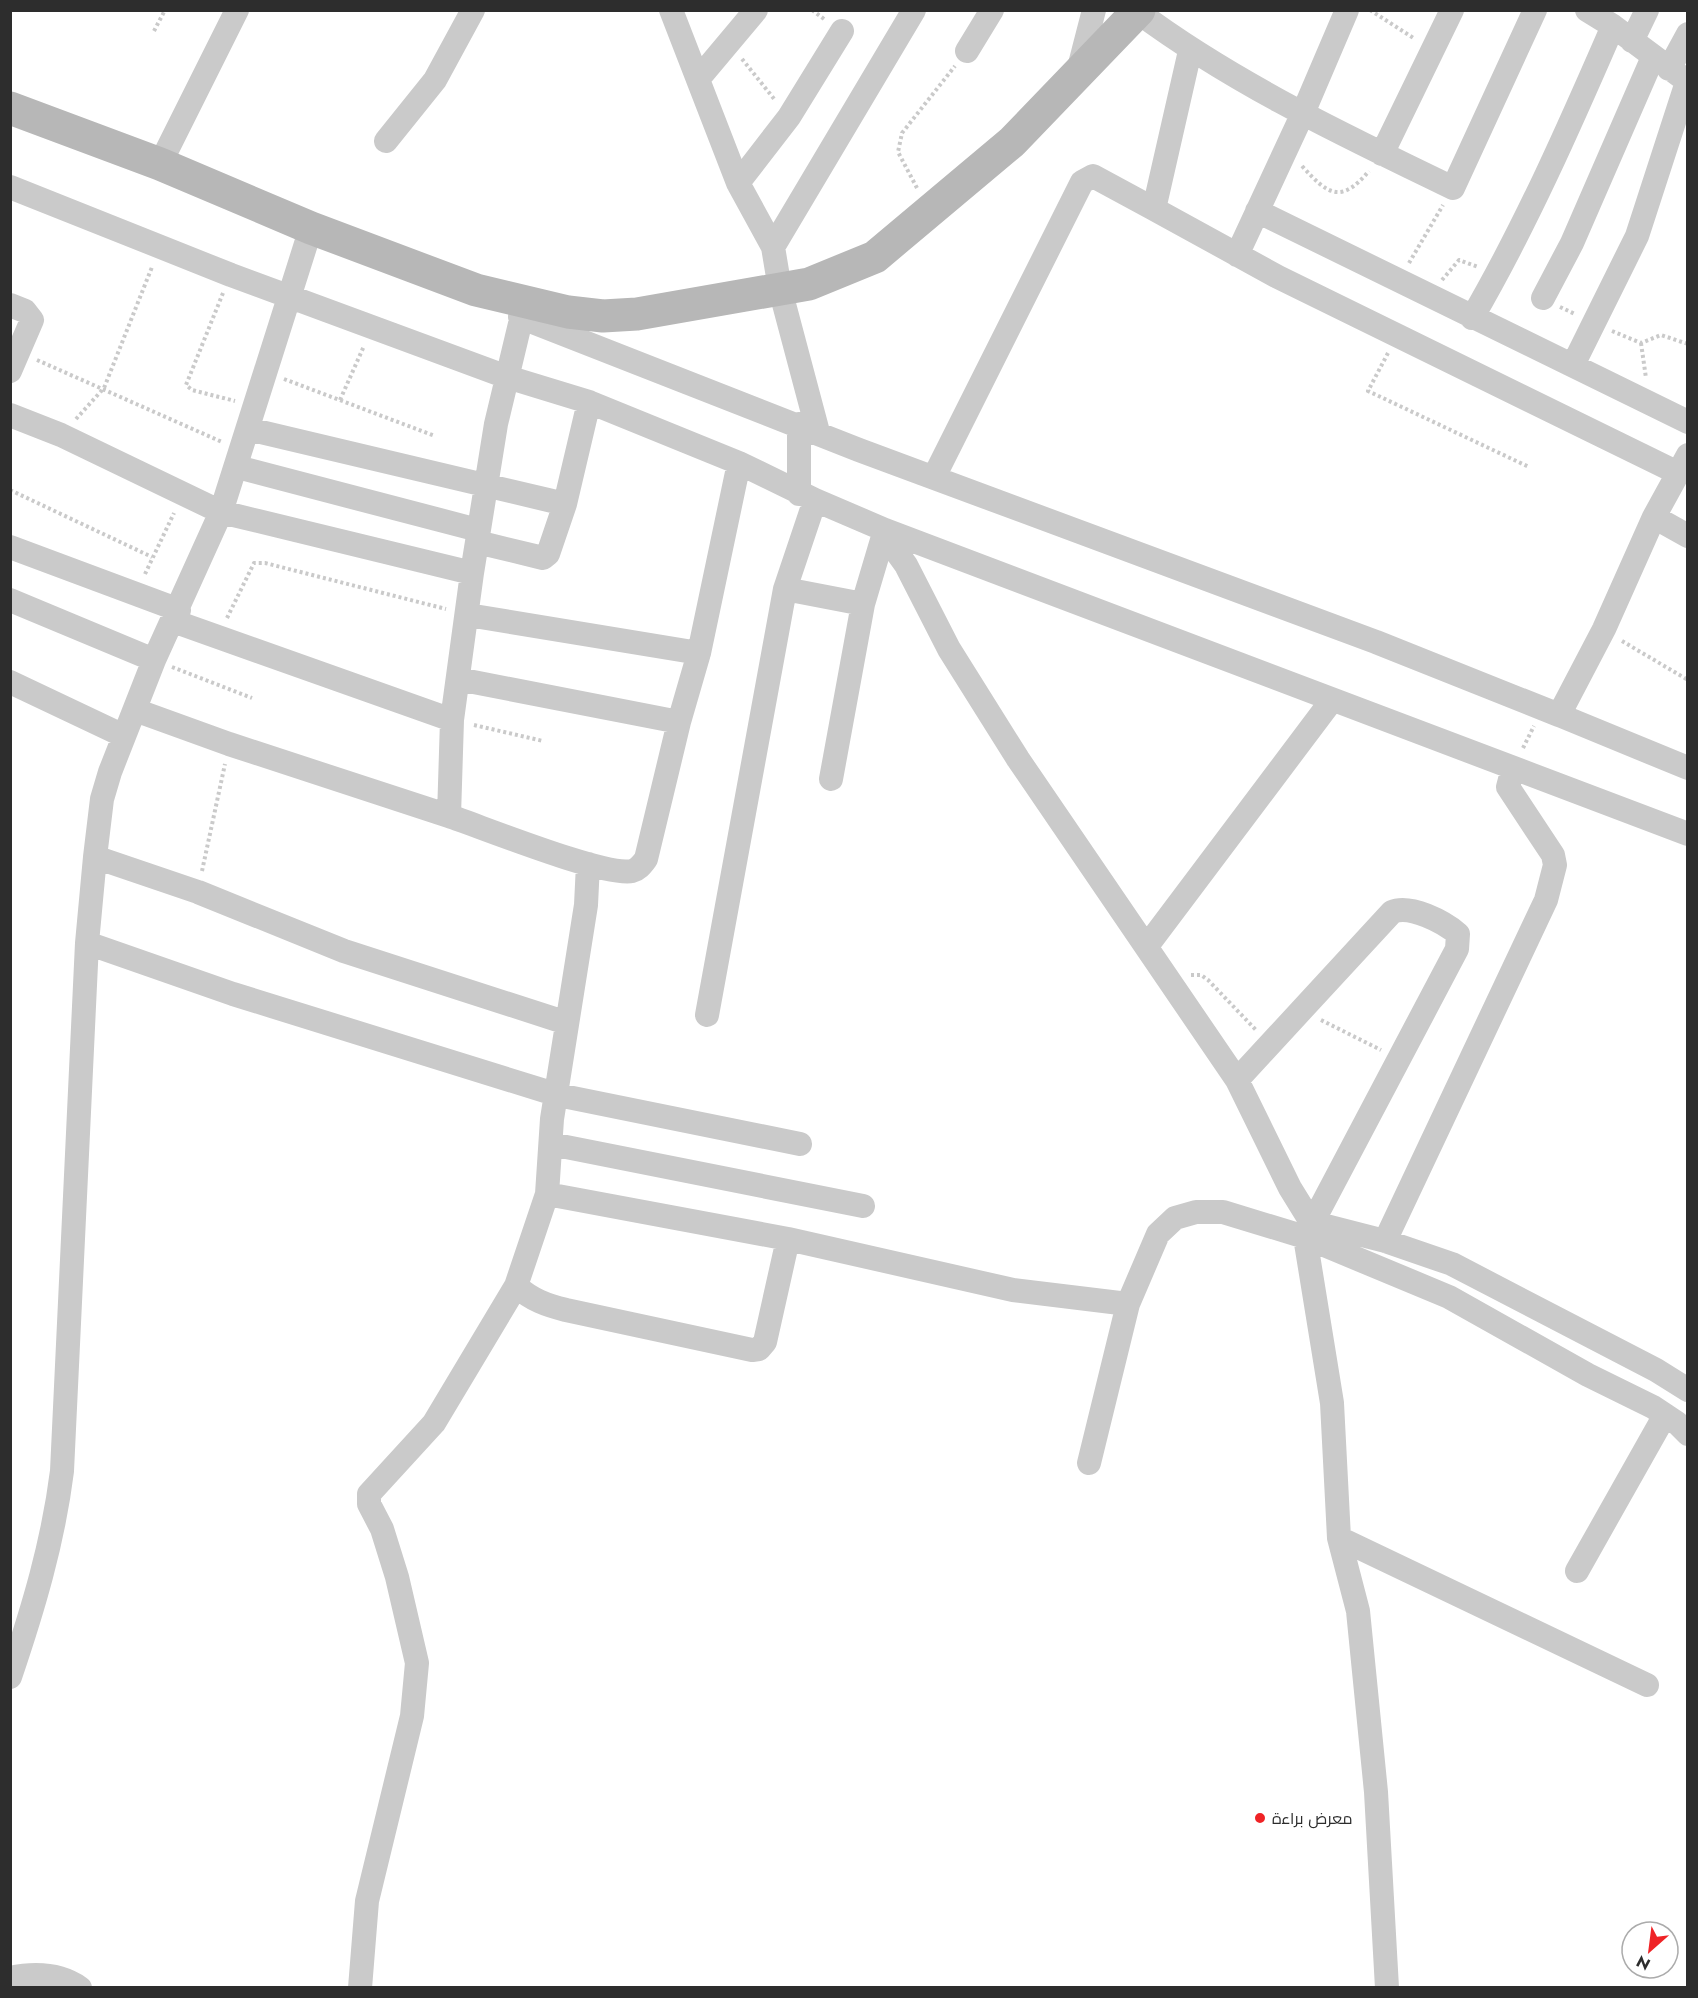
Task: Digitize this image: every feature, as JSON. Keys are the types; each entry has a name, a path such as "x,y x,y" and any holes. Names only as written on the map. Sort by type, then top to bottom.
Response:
{"main road":[{"path":"10,108 160,164 311,228 523,310 603,316 637,314 809,284 875,257 1012,142 1139,11"}],"street":[{"path":"160,164 237,10"},
{"path":"386,141 435,80 473,10"},
{"path":"671,10 738,183 773,248 809,428 807,497 785,588 707,1015"},
{"path":"699,78 756,10"},
{"path":"773,248 914,10"},
{"path":"967,51 992,10"},
{"path":"1078,73 1094,10"},
{"path":"1237,255 1303,113 1347,10"},
{"path":"1382,154 1452,10"},
{"path":"1139,11 1190,51 1233,77 1453,188 1535,10"},
{"path":"1587,10 1613,26 1674,73"},
{"path":"1632,40 1647,10"},
{"path":"1472,318 1496,276 1613,26"},
{"path":"738,183 789,117 842,31"},
{"path":"1573,365 1637,236 1674,73 1688,34"},
{"path":"1154,209 1190,51"},
{"path":"1543,298 1572,243 1674,73"},
{"path":"934,477 1082,182 1093,176 1237,255 1398,334 1685,462 1654,517 1604,629 1551,712"},
{"path":"10,187 231,275 507,377 589,402 739,463 884,534 1688,834"},
{"path":"1257,211 1400,279 1472,318 1573,365 1688,423"},
{"path":"10,1677 42,1580 57,1514 62,1470 87,943 102,799 154,660 176,616 221,512 311,228"},
{"path":"10,305 25,311 32,320 15,362"},
{"path":"449,816 452,720 477,536 496,424 523,310 809,428 1376,642 1688,768"},
{"path":"242,449 543,558 551,547 565,504 589,402"},
{"path":"10,415 61,435 221,512 472,573"},
{"path":"242,449 487,485 565,504"},
{"path":"135,710 229,744 588,864 632,871 640,867 646,859 679,722 699,653 739,463"},
{"path":"1654,517 1688,536"},
{"path":"831,779 863,604 884,534"},
{"path":"884,534 906,566 949,649 1018,759 1237,1080 1308,1229 1332,1402 1339,1538 1358,1611 1376,1792 1387,1988"},
{"path":"10,547 176,616 218,636 452,720"},
{"path":"785,588 863,604"},
{"path":"10,600 154,660"},
{"path":"468,615 699,653"},
{"path":"458,679 679,722"},
{"path":"10,682 124,736"},
{"path":"1147,946 1332,700"},
{"path":"1385,1241 1546,900 1554,871 1553,855 1508,787 1513,768"},
{"path":"95,857 198,892 344,951 567,1023"},
{"path":"360,1988 367,1901 412,1716 417,1663 397,1577 382,1528 369,1504 369,1494 434,1423 516,1286 548,1194 551,1144 586,905 588,864"},
{"path":"1237,1080 1392,912 1408,909 1451,928 1458,934 1457,949 1308,1229"},
{"path":"87,943 244,998 558,1095 800,1144"},
{"path":"551,1144 862,1206"},
{"path":"548,1194 788,1239 1013,1290 1128,1304"},
{"path":"1089,1463 1128,1304 1158,1234 1175,1218 1196,1212 1223,1212 1385,1241 1452,1264 1515,1294 1656,1370 1688,1390"},
{"path":"1308,1229 1449,1297 1588,1375 1620,1389 1665,1415 1688,1434"},
{"path":"516,1286 538,1303 759,1349 765,1342 788,1239"},
{"path":"1577,1571 1665,1415"},
{"path":"1339,1538 1647,1685"},
{"path":"10,1978 39,1975 63,1979 81,1988"}],"path":[{"path":"154,31 165,10"},
{"path":"1370,10 1434,50"},
{"path":"729,42 789,117"},
{"path":"930,213 898,152 902,133 967,51"},
{"path":"1286,148 1320,186 1339,193 1354,189 1382,154"},
{"path":"1400,279 1453,188"},
{"path":"61,435 104,388 160,246"},
{"path":"1431,296 1448,270 1459,260 1468,261 1496,276"},
{"path":"231,275 186,385 192,390 254,406"},
{"path":"1594,323 1641,344 1661,335 1688,344"},
{"path":"340,400 372,327"},
{"path":"1398,334 1368,391 1529,467"},
{"path":"1641,344 1646,378 1657,384"},
{"path":"15,362 104,388 242,449"},
{"path":"264,372 435,436"},
{"path":"10,490 152,557 184,494"},
{"path":"218,636 254,563 265,563 468,615"},
{"path":"1604,629 1688,680"},
{"path":"154,660 252,698"},
{"path":"1513,768 1551,712"},
{"path":"452,720 543,741"},
{"path":"198,892 229,744"},
{"path":"1172,985 1193,974 1201,975 1269,1044"},
{"path":"1301,1010 1397,1058"}],"place":[{"name":"معرض براءة","path":"1260,1818"}]}
